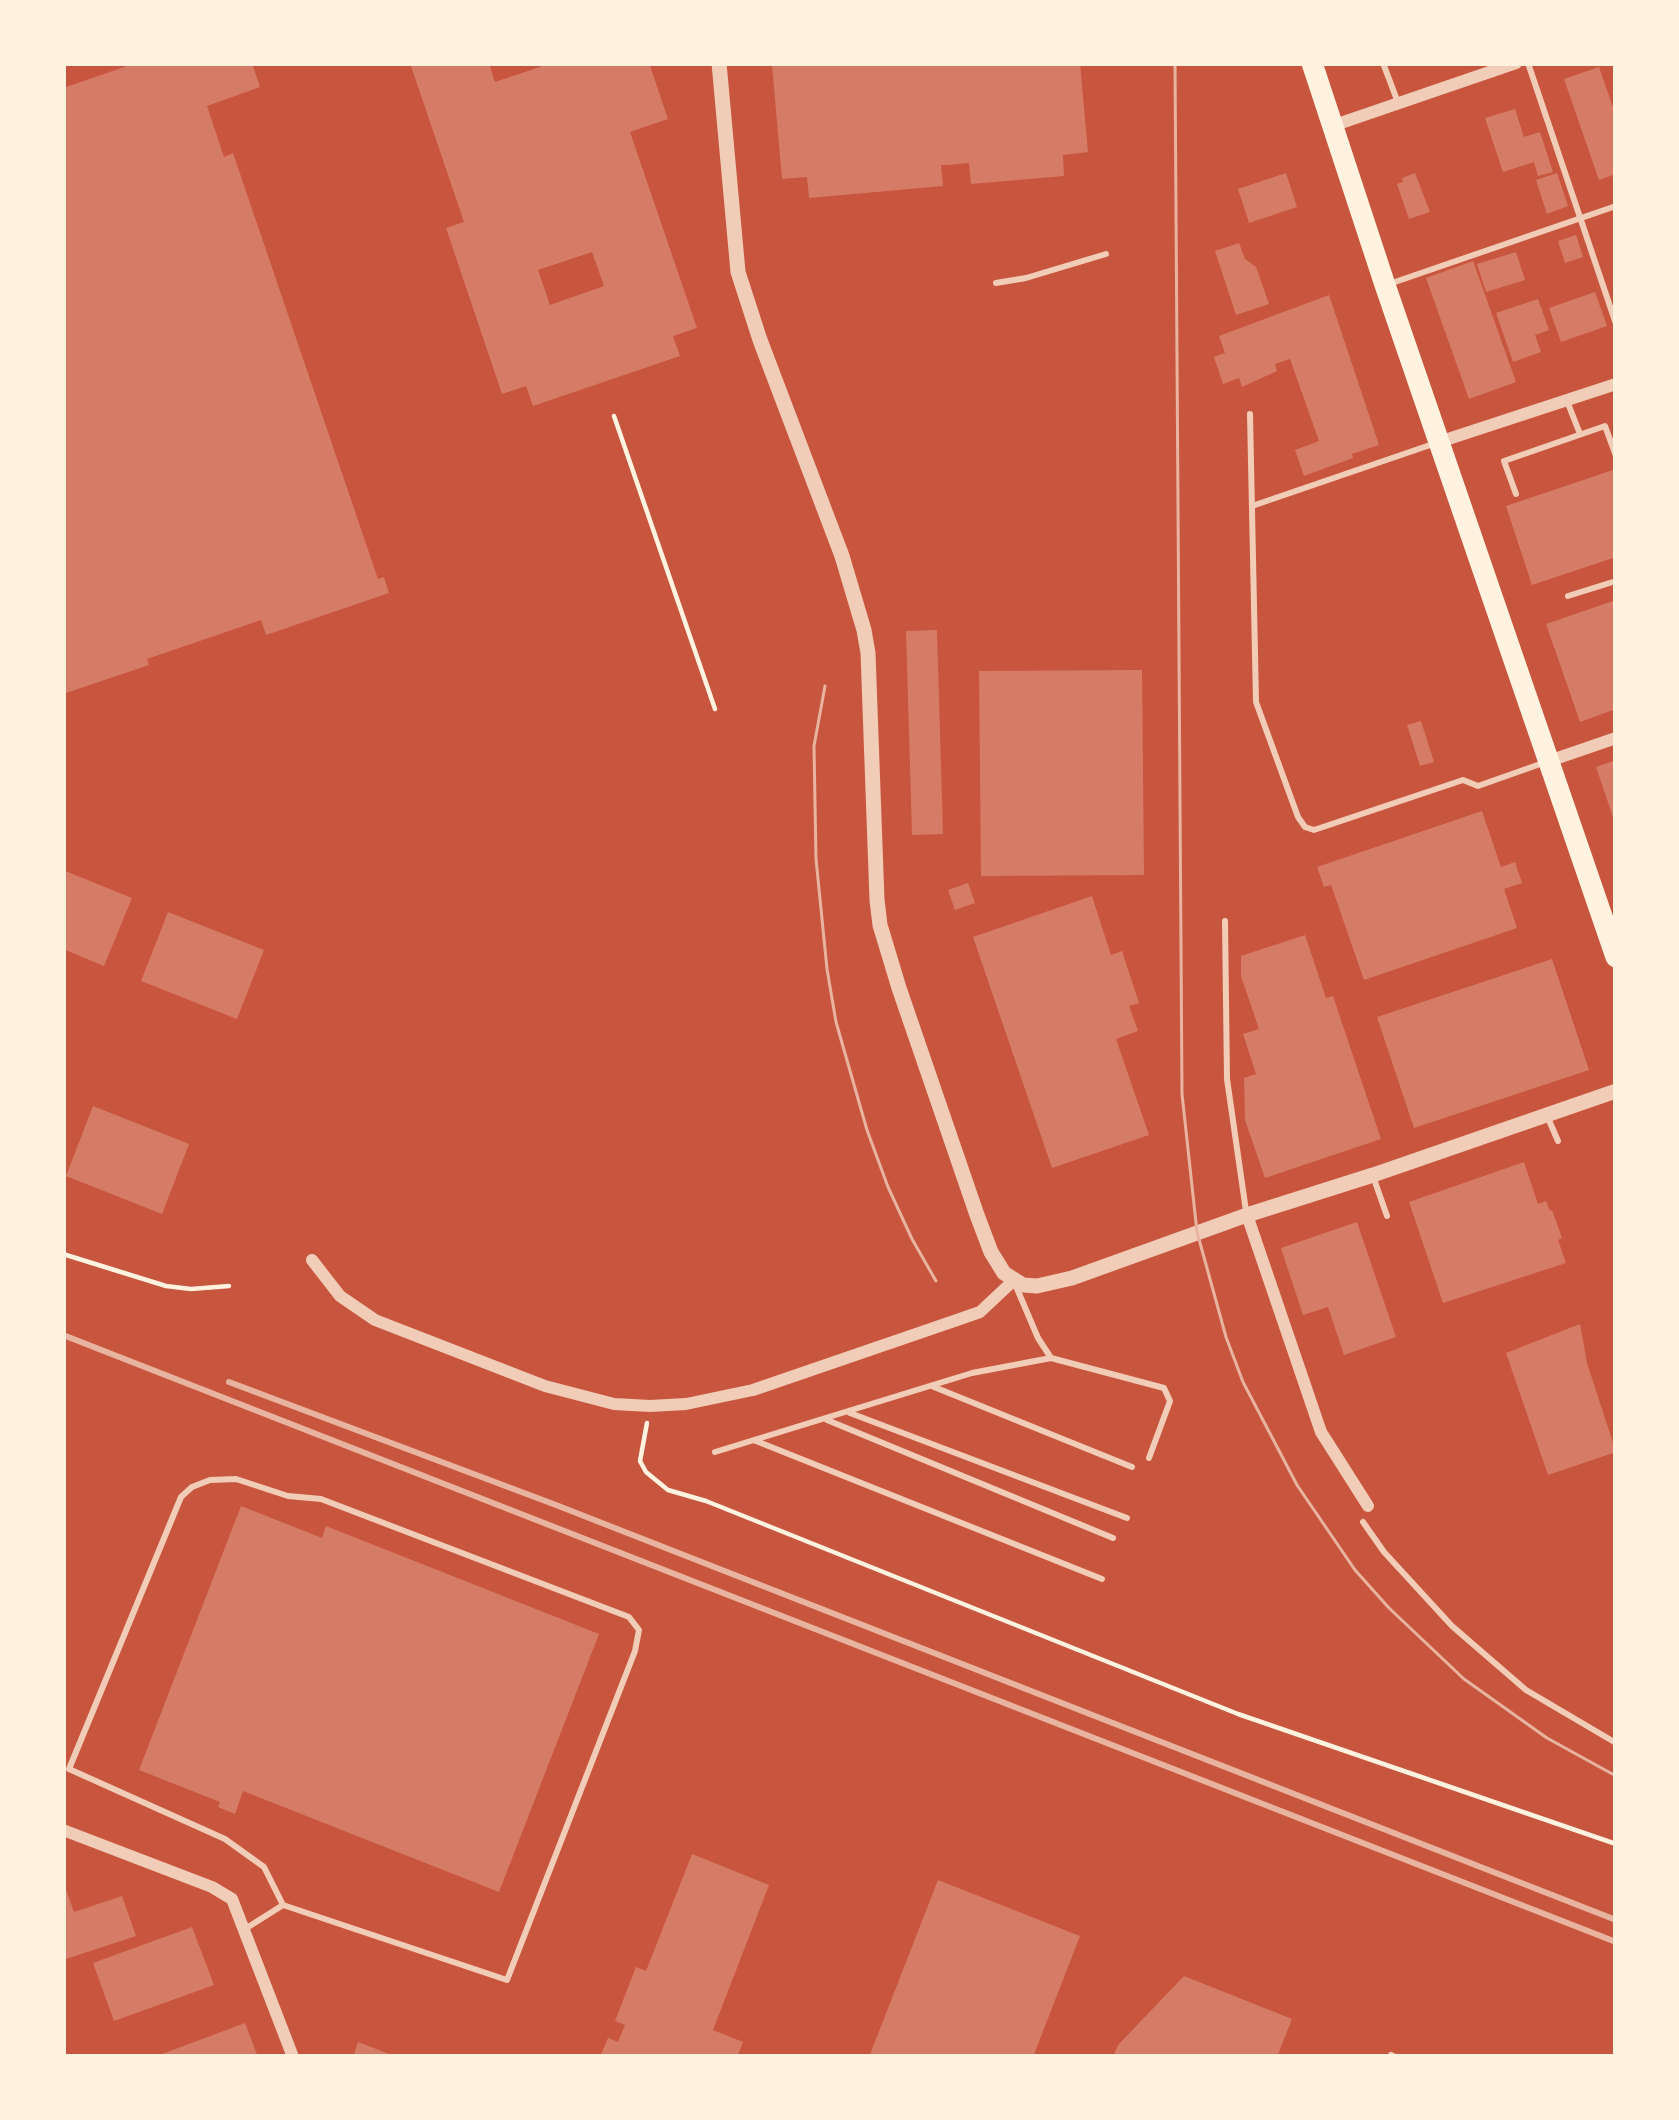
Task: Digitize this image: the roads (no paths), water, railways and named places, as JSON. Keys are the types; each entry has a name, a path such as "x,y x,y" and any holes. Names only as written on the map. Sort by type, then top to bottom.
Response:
{"main road":[{"path":"1312,63 1616,957"}],"street":[{"path":"719,63 738,272 842,556 864,630 877,900 886,947 976,1215 998,1264 1023,1285 1060,1281 1616,1091"},
{"path":"1333,126 1516,63"},
{"path":"1439,442 1616,384"},
{"path":"1549,761 1616,738"},
{"path":"1247,1215 1321,1432 1368,1506"},
{"path":"312,1260 340,1296 375,1319 564,1392 614,1404 650,1406 753,1390 957,1320 980,1312 1013,1281"},
{"path":"63,1830 232,1899 293,2057"}],"lane":[{"path":"1384,63 1398,104"},
{"path":"1528,63 1616,324"},
{"path":"1385,285 1616,206"},
{"path":"996,283 1106,254"},
{"path":"1567,401 1580,434"},
{"path":"1250,414 1256,702 1305,826 1314,830 1463,780 1478,786 1549,761"},
{"path":"1516,494 1504,461 1605,425 1616,456"},
{"path":"1252,506 1439,442"},
{"path":"1568,596 1616,581"},
{"path":"1225,921 1227,1079 1247,1215"},
{"path":"1547,1115 1558,1141"},
{"path":"1373,1175 1388,1216"},
{"path":"1013,1281 1052,1358"},
{"path":"715,1452 972,1373 1052,1358 1164,1388 1169,1401 1149,1457"},
{"path":"930,1386 1132,1467"},
{"path":"847,1411 1127,1518"},
{"path":"824,1419 1113,1538"},
{"path":"756,1441 1102,1579"},
{"path":"63,1784 69,1769 181,1497 210,1480 236,1479 288,1496 321,1499 629,1617 639,1630 635,1651 507,1980 283,1905 264,1867 225,1839 69,1769"},
{"path":"1364,1522 1384,1552 1452,1626 1526,1690 1616,1743"},
{"path":"245,1929 283,1905"}],"tram line":[{"path":"1175,63 1182,1094 1197,1232 1243,1382 1297,1485 1355,1570 1464,1679 1547,1738 1616,1776"},
{"path":"825,686 814,746 816,859 836,1022 888,1187 936,1281"}],"railway":[{"path":"63,1335 1616,1942"},
{"path":"229,1382 1616,1920"}]}
